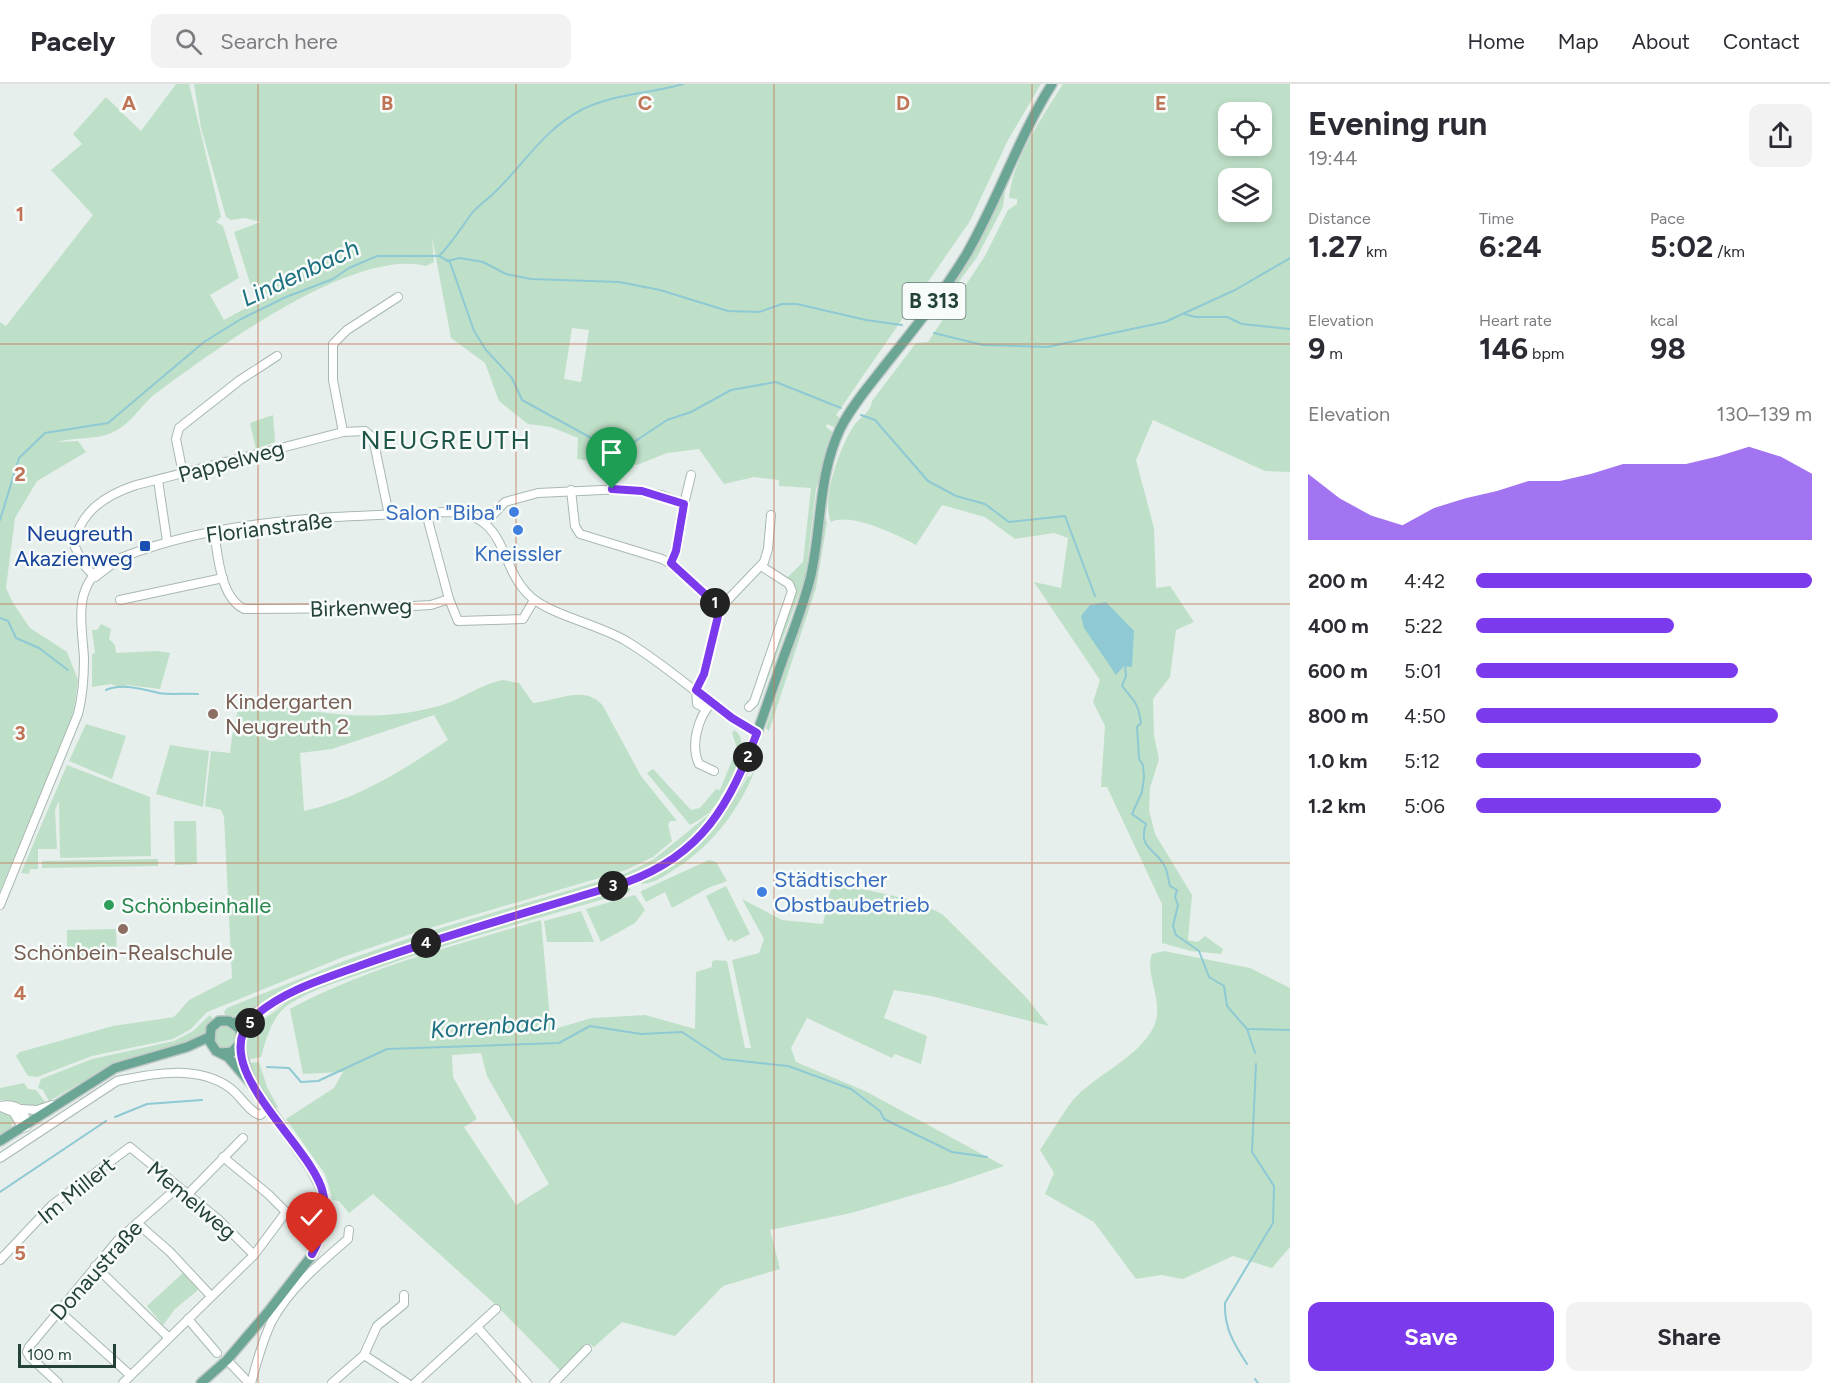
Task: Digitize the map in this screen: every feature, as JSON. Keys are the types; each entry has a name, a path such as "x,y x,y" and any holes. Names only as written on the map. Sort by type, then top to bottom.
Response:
{"main road":[{"name":"B 313","path":"234,1023 256,1015 303,987 403,950 616,886 658,870 689,847 722,809 742,772 757,733 811,575 822,481 841,428 858,401 965,255 1040,102 1052,84"},
{"name":"B 313","path":"241,1033 256,1015"},
{"path":"0,1141 115,1068 187,1047 209,1037 212,1028 219,1021 234,1023 241,1033 239,1046 254,1087"},
{"path":"201,1383 227,1360 312,1254 325,1224 324,1198 318,1181 254,1087 228,1057 219,1052 209,1037"},
{"path":"187,1047 232,1052 239,1046"}],"street":[{"path":"343,432 333,380 333,344 347,330 398,297"},
{"path":"183,474 176,439 179,428 240,380 277,356"},
{"name":"Pappelweg","path":"95,577 84,565 74,544 84,518 109,495 343,432 365,431 373,438 389,515"},
{"path":"671,563 676,551 691,475"},
{"path":"158,480 167,541"},
{"path":"684,504 661,495 634,490 571,490 513,498 498,508 485,523 496,534 525,592 540,605 617,635 657,660 732,718 757,733"},
{"path":"571,490 575,526 580,534 591,539 639,549 671,563 720,608"},
{"path":"426,513 456,619 462,622 520,621 526,617 534,600"},
{"name":"Florianstraße","path":"95,577 98,570 115,561 167,541 296,520 462,513 485,523"},
{"path":"706,709 697,704 696,690 704,674 720,608 761,566 768,552 771,515"},
{"name":"Birkenweg","path":"214,532 223,578 236,603 250,609 375,608 430,604 450,599"},
{"path":"749,706 754,702 792,591 789,584 761,566"},
{"path":"0,905 78,714 84,681 81,606 88,585 95,577"},
{"path":"120,600 182,589 223,578"},
{"path":"712,702 699,721 697,758 699,764 714,771"},
{"path":"0,1158 117,1080 133,1077 206,1074 232,1090 254,1113 260,1115 268,1109"},
{"path":"21,1110 37,1110 56,1104"},
{"path":"0,1106 13,1105 21,1110 26,1115 25,1127"},
{"path":"0,1106 13,1112 25,1127"},
{"path":"188,1194 243,1138"},
{"name":"Memelweg","path":"130,1147 177,1188 188,1194 254,1255"},
{"name":"Im Millert","path":"0,1260 52,1205 130,1147"},
{"path":"123,1383 254,1255 285,1212 268,1194 223,1157"},
{"name":"Donaustraße","path":"58,1383 27,1352 95,1266 137,1223 177,1188"},
{"path":"137,1223 211,1296"},
{"path":"227,1360 250,1383 273,1319 299,1284 348,1239 349,1230"},
{"path":"95,1266 168,1337"},
{"path":"333,1383 364,1355 377,1326 404,1304 404,1295"},
{"path":"415,1383 496,1309"},
{"path":"58,1310 130,1374"},
{"path":"188,1319 217,1353"},
{"path":"477,1327 527,1383"},
{"path":"554,1383 587,1349"},
{"path":"364,1355 407,1383"}],"green space":[{"path":"176,84 189,84 221,217 216,222 223,226 239,278 210,295 224,320 293,282 255,299 234,232 261,222 245,218 231,220 226,217 201,128 194,84 1041,84 1008,140 970,221 836,415 840,418 834,427 827,424 826,427 833,432 816,489 806,575 758,706 755,706 796,590 787,578 803,562 811,488 779,486 779,480 754,477 724,484 699,449 667,453 637,465 577,459 578,438 551,427 528,424 499,401 485,363 451,338 432,237 434,262 426,266 396,264 361,272 323,287 285,307 212,353 155,394 118,430 99,437 57,442 78,441 86,452 37,481 15,518 6,588 30,628 67,652 78,680 74,710 66,733 0,891 0,322 6,326 93,215 51,170 82,144 73,134 106,97 141,131","holes":["572,328 589,330 581,382 564,379"]},
{"path":"1063,84 1290,84 1290,472 1265,471 1153,420 1136,460 1154,528 1156,588 1170,586 1194,622 1176,630 1170,677 1153,699 1154,736 1159,759 1150,788 1149,810 1155,834 1192,895 1188,940 1198,942 1205,936 1223,949 1221,954 1191,951 1162,943 1162,904 1107,787 1101,787 1105,726 1093,702 1100,680 1034,582 1061,588 1068,538 1054,533 1015,539 985,517 942,505 916,545 862,522 840,520 831,522 828,500 830,487 833,473 848,436 916,343 928,342 985,256 1008,210 1017,204 1017,199 1009,198 1011,184 1022,154","holes":["1084,628 1132,666 1124,666 1116,674"]},
{"path":"1006,183 1003,207 977,257 952,291 950,287 969,260"},
{"path":"273,415 275,442 256,449 250,423"},
{"path":"824,512 827,523 816,588 769,731 766,728 817,570"},
{"path":"101,624 111,629 109,639 115,645 116,653 157,651 170,653 160,689 128,685 122,688 111,684 92,687 92,654 95,653 92,630 97,630"},
{"path":"503,680 519,683 533,703 580,695 596,699 603,706 641,776 677,821 670,821 668,825 672,841 653,857 626,870 423,930 343,957 207,1012 191,1029 173,1039 92,1056 37,1077 28,1076 16,1056 20,1052 113,1026 174,1017 189,1000 232,978 224,817 221,810 205,806 211,751 230,753 237,715 248,697 319,712 367,716 391,715 439,706","holes":["434,715 448,740 397,772 361,791 324,806 304,811 300,753 332,749"]},
{"path":"86,724 126,736 112,779 69,761"},
{"path":"734,730 740,737 741,746 735,771 710,812 690,825 647,773 653,769 691,810 700,808 716,789 720,790 737,748 732,733"},
{"path":"170,745 209,751 203,807 156,794"},
{"path":"67,765 150,797 151,856 60,858 59,801 55,810 57,849 38,849 38,869 30,869 29,874 21,873"},
{"path":"755,770 731,815 721,829 697,853 658,879 643,884 639,883 673,863 702,838 727,809 748,776 750,777"},
{"path":"725,797 704,825 686,843 643,873 402,946 302,984 241,1017 226,1016 224,1012 227,1008 344,961 424,933 627,873 654,859 712,812"},
{"path":"174,821 196,821 197,864 175,865"},
{"path":"158,859 158,866 42,868 42,861"},
{"path":"709,860 716,862 727,881 708,888 672,908 665,892 646,902 641,891"},
{"path":"832,882 916,901 942,914 1025,996 1049,1026 931,996 894,990 884,1018 927,1036 921,1064 895,1054 892,1058 807,1018 791,1048 796,1062 865,1091 1004,1166 851,1213 770,1230 780,1269 723,1286 675,1336 622,1322 594,1347 590,1344 561,1371 497,1306 373,1194 349,1213 339,1201 333,1200 325,1174 286,1119 334,1088 343,1072 303,1074 290,1009 381,969 541,920 551,1030 592,1018 645,1015 695,1029 696,972 712,967 712,962 715,960 727,961 745,1048 751,1048 732,960 759,953 764,939 742,899 782,920 823,924","holes":["481,1053 487,1076 549,1184 516,1205 464,1127 477,1119 453,1077 452,1055"]},
{"path":"726,886 750,934 734,942 732,939 728,941 706,896"},
{"path":"627,887 631,889 629,892 436,949 307,994 288,1005 278,1015 270,1028 261,1057 246,1060 245,1039 251,1028 308,989 475,931"},
{"path":"635,895 645,910 635,923 601,942 586,909"},
{"path":"581,911 594,942 547,942 544,921"},
{"path":"116,929 117,958 67,959 67,930"},
{"path":"1164,951 1250,968 1290,988 1290,1247 1272,1268 1233,1256 1183,1279 1161,1275 1136,1279 1094,1222 1045,1194 1054,1173 1040,1150 1060,1118 1082,1091 1139,1047 1154,1026 1157,1007 1150,962 1152,954"},
{"path":"210,1015 214,1020 203,1035 192,1041 112,1065 49,1101 43,1090 38,1088 41,1079 92,1059 174,1041 193,1031"},
{"path":"225,1025 234,1028 237,1037 234,1046 225,1049 216,1046 213,1037 216,1028"},
{"path":"259,1062 267,1087 278,1107 275,1109 257,1085 247,1063"},
{"path":"24,1083 28,1089 36,1090 46,1103 29,1106 0,1100 0,1088"},
{"path":"0,1111 7,1111 14,1119 10,1129 0,1135"},
{"path":"184,1272 198,1290 175,1309 163,1325 147,1306"}],"water":[{"path":"1106,602 1134,631 1132,667 1124,666 1116,675 1084,628 1081,616 1090,605"}],"waterway":[{"path":"439,256 472,213 496,191 546,136 568,118 581,110 618,97 683,84"},
{"name":"Lindenbach","path":"0,520 19,458 45,433 108,423 204,342 241,319 286,297 333,279 349,268 377,256 439,256 450,262 474,331 486,350 512,378 522,400 604,445 631,444 667,420 691,412 731,390 776,382 841,408"},
{"path":"447,261 460,258 483,262 506,274 531,279 619,282 660,290 728,311 759,312 782,304 797,304 866,320 902,325"},
{"path":"934,333 983,345 1047,347 1165,322 1235,290 1290,258"},
{"path":"1184,314 1195,317 1227,317 1242,324 1290,329"},
{"name":"Lindenbach","path":"861,415 875,420 928,481 956,496 985,504 1009,522 1065,516 1095,596"},
{"path":"0,618 8,621 16,638 39,648 68,670"},
{"name":"Lindenbach","path":"1125,665 1126,676 1122,686 1135,702 1140,716 1141,723 1137,727 1139,759 1143,765 1144,777 1142,792 1132,814 1146,824 1144,832 1146,844 1162,861 1170,886 1177,890 1175,897 1178,905 1173,926 1176,935 1199,951 1209,977 1224,986 1227,1006 1247,1029"},
{"path":"106,690 126,687 164,694 198,694"},
{"name":"Korrenbach","path":"267,1067 289,1068 301,1082 318,1081 387,1049 559,1043 590,1026 641,1034 682,1032 723,1059 788,1066 851,1089 880,1111 884,1119 952,1152 987,1157"},
{"path":"1247,1029 1255,1053"},
{"path":"1248,1029 1290,1030"},
{"path":"1247,1364 1228,1328 1225,1303 1273,1223 1274,1186 1252,1152 1256,1064"},
{"name":"Korrenbach","path":"115,1117 147,1104 202,1100"},
{"name":"Korrenbach","path":"0,1192 106,1121"},
{"path":"1255,1379 1258,1383"}],"place":[{"name":"Salon \"Biba\"","path":"514,512"},
{"name":"Kneissler","path":"518,530"},
{"name":"Neugreuth Akazienweg","path":"145,546"},
{"name":"Kindergarten Neugreuth 2","path":"213,714"},
{"name":"Städtischer Obstbaubetrieb","path":"762,892"},
{"name":"Schönbeinhalle","path":"109,905"},
{"name":"Schönbein-Realschule","path":"123,929"}],"district":[{"name":"NEUGREUTH","path":"446,440"}],"route":[{"path":"312,1254 321,1238 325,1224 323,1192 311,1168 268,1109 249,1076 239,1046 241,1033 256,1015 303,987 403,950 627,882 658,870 689,847 707,828 722,809 742,772 757,733 732,718 696,690 704,674 720,608 671,563 676,551 684,504 674,499 642,491 612,489"}]}
